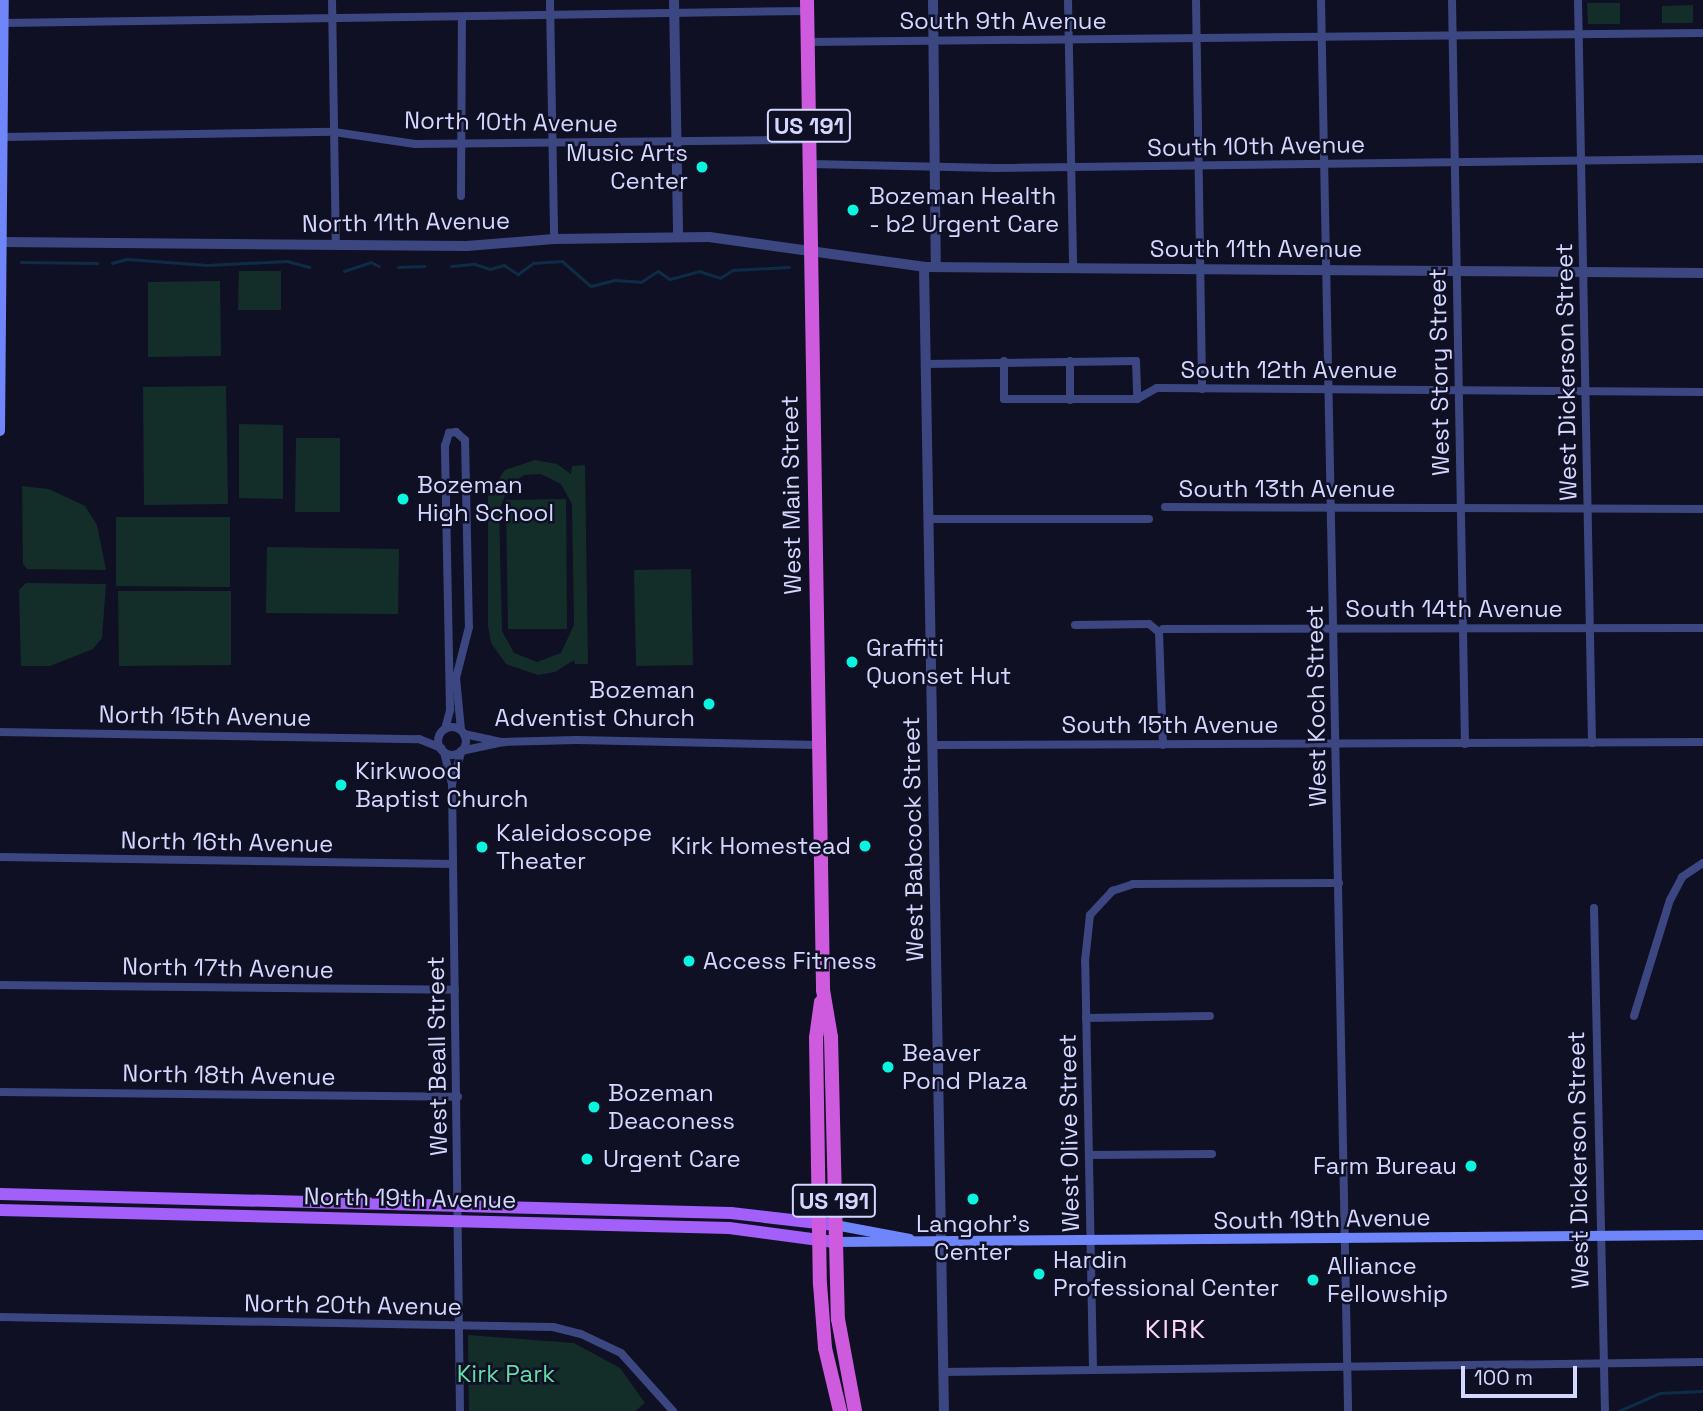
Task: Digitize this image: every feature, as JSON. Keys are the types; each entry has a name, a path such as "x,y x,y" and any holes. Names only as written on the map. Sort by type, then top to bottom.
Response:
{"highway":[{"name":"West Main Street","path":"807,6 823,990 831,1037 834,1242 840,1346 855,1411"},
{"name":"West Main Street","path":"823,990 816,1038 818,1242 825,1348 840,1411"}],"main road":[{"path":"0,430 4,0"},
{"name":"North 19th Avenue","path":"0,1194 732,1213 818,1223"},
{"name":"North 19th Avenue","path":"0,1210 729,1228 818,1242"},
{"name":"South 19th Avenue","path":"818,1223 941,1245"},
{"name":"South 19th Avenue","path":"818,1242 941,1245 1703,1235"}],"street":[{"path":"332,0 336,245"},
{"path":"550,0 554,239"},
{"path":"674,0 678,237"},
{"path":"933,0 936,267"},
{"path":"1068,0 1073,270"},
{"path":"1196,0 1202,389"},
{"name":"West Koch Street","path":"1321,0 1348,1411"},
{"name":"West Story Street","path":"1452,0 1465,744"},
{"name":"West Dickerson Street","path":"1578,0 1592,743"},
{"path":"4,23 674,14 807,6"},
{"path":"461,196 462,17"},
{"name":"South 9th Avenue","path":"808,42 1703,33"},
{"name":"North 10th Avenue","path":"3,137 358,132 402,143 809,140"},
{"name":"South 10th Avenue","path":"810,164 1071,167 1703,159"},
{"name":"North 11th Avenue","path":"2,242 467,246 554,239 678,237 731,239 810,251"},
{"name":"South 11th Avenue","path":"810,251 924,267 1703,273"},
{"name":"West Babcock Street","path":"924,267 944,1411"},
{"name":"South 12th Avenue","path":"1004,361 1004,399 1137,399 1157,388 1703,392"},
{"path":"926,364 1136,361 1137,399"},
{"path":"1070,362 1070,400"},
{"name":"West Beall Street","path":"452,784 463,732 456,678 468,642 469,614 465,440 456,432 449,433 445,446 450,710 443,731 443,750 452,784 460,1411"},
{"name":"South 13th Avenue","path":"1165,507 1703,509"},
{"path":"928,519 1149,519"},
{"path":"1075,625 1149,624 1159,632 1163,745"},
{"name":"South 14th Avenue","path":"1163,629 1703,628"},
{"name":"North 15th Avenue","path":"410,738 443,731 463,732"},
{"name":"North 15th Avenue","path":"0,732 410,738 434,742 443,750 461,751"},
{"path":"463,732 503,742"},
{"path":"461,751 503,742 818,745"},
{"name":"South 15th Avenue","path":"932,745 1703,742"},
{"name":"North 16th Avenue","path":"0,857 453,864"},
{"path":"1634,1016 1674,890 1682,877 1703,863"},
{"name":"West Olive Street","path":"1093,1369 1086,936 1100,900 1133,884 1339,883"},
{"name":"West Dickerson Street","path":"1594,908 1598,1237 1605,1411"},
{"name":"North 17th Avenue","path":"0,985 455,990"},
{"path":"1086,1018 1210,1016"},
{"name":"North 18th Avenue","path":"0,1092 458,1097"},
{"path":"1089,1155 1212,1154"},
{"name":"North 20th Avenue","path":"0,1317 553,1327 581,1334 621,1353 673,1411"},
{"path":"943,1372 1703,1362"}],"green space":[{"path":"1587,3 1620,3 1620,24 1588,24"},
{"path":"1693,5 1693,23 1662,23 1662,6"},
{"path":"239,271 281,271 281,310 238,310"},
{"path":"220,281 221,356 148,357 148,282"},
{"path":"226,386 228,504 144,505 143,387"},
{"path":"239,424 283,425 283,499 239,498"},
{"path":"296,438 340,438 340,512 295,512"},
{"path":"535,460 557,464 571,474 572,466 585,465 588,664 575,664 574,660 555,672 538,675 506,664 491,643 488,626 488,495 505,470","holes":["541,474 561,484 572,504 574,625 561,653 537,662 514,653 502,631 499,510 510,484 524,475"]},
{"path":"22,486 49,489 85,506 97,525 106,570 27,569 23,564"},
{"path":"566,499 567,629 508,629 506,500"},
{"path":"116,517 230,517 230,587 116,586"},
{"path":"267,547 399,549 398,614 266,613"},
{"path":"691,569 693,665 636,666 634,570"},
{"path":"26,583 106,584 102,638 93,649 50,666 21,666 19,590"},
{"path":"118,591 231,591 231,665 119,666"},
{"name":"Kirk Park","path":"468,1335 574,1343 620,1368 645,1403 635,1411 469,1411"}],"waterway":[{"path":"112,263 127,259 207,265 287,261 309,267"},
{"path":"451,266 475,264 490,269 504,265 518,274 533,263 562,261 591,286 615,280 641,282 658,271 670,279 699,271 720,278 733,270 789,267"},
{"path":"21,262 97,263"},
{"path":"344,271 371,262 379,266"},
{"path":"398,267 424,266"},
{"path":"1619,1411 1660,1393 1703,1391"}],"place":[{"name":"Music Arts Center","path":"702,167"},
{"name":"Bozeman Health - b2 Urgent Care","path":"853,210"},
{"name":"Bozeman High School","path":"403,499"},
{"name":"Graffiti Quonset Hut","path":"852,662"},
{"name":"Bozeman Adventist Church","path":"709,704"},
{"name":"Kirkwood Baptist Church","path":"341,785"},
{"name":"Kirk Homestead","path":"865,846"},
{"name":"Kaleidoscope Theater","path":"482,847"},
{"name":"Access Fitness","path":"689,961"},
{"name":"Beaver Pond Plaza","path":"888,1067"},
{"name":"Bozeman Deaconess","path":"594,1107"},
{"name":"Urgent Care","path":"587,1159"},
{"name":"Farm Bureau","path":"1471,1166"},
{"name":"Langohr's Center","path":"973,1199"},
{"name":"Hardin Professional Center","path":"1039,1274"},
{"name":"Alliance Fellowship","path":"1313,1280"}],"district":[{"name":"KIRK","path":"1176,1330"}]}
